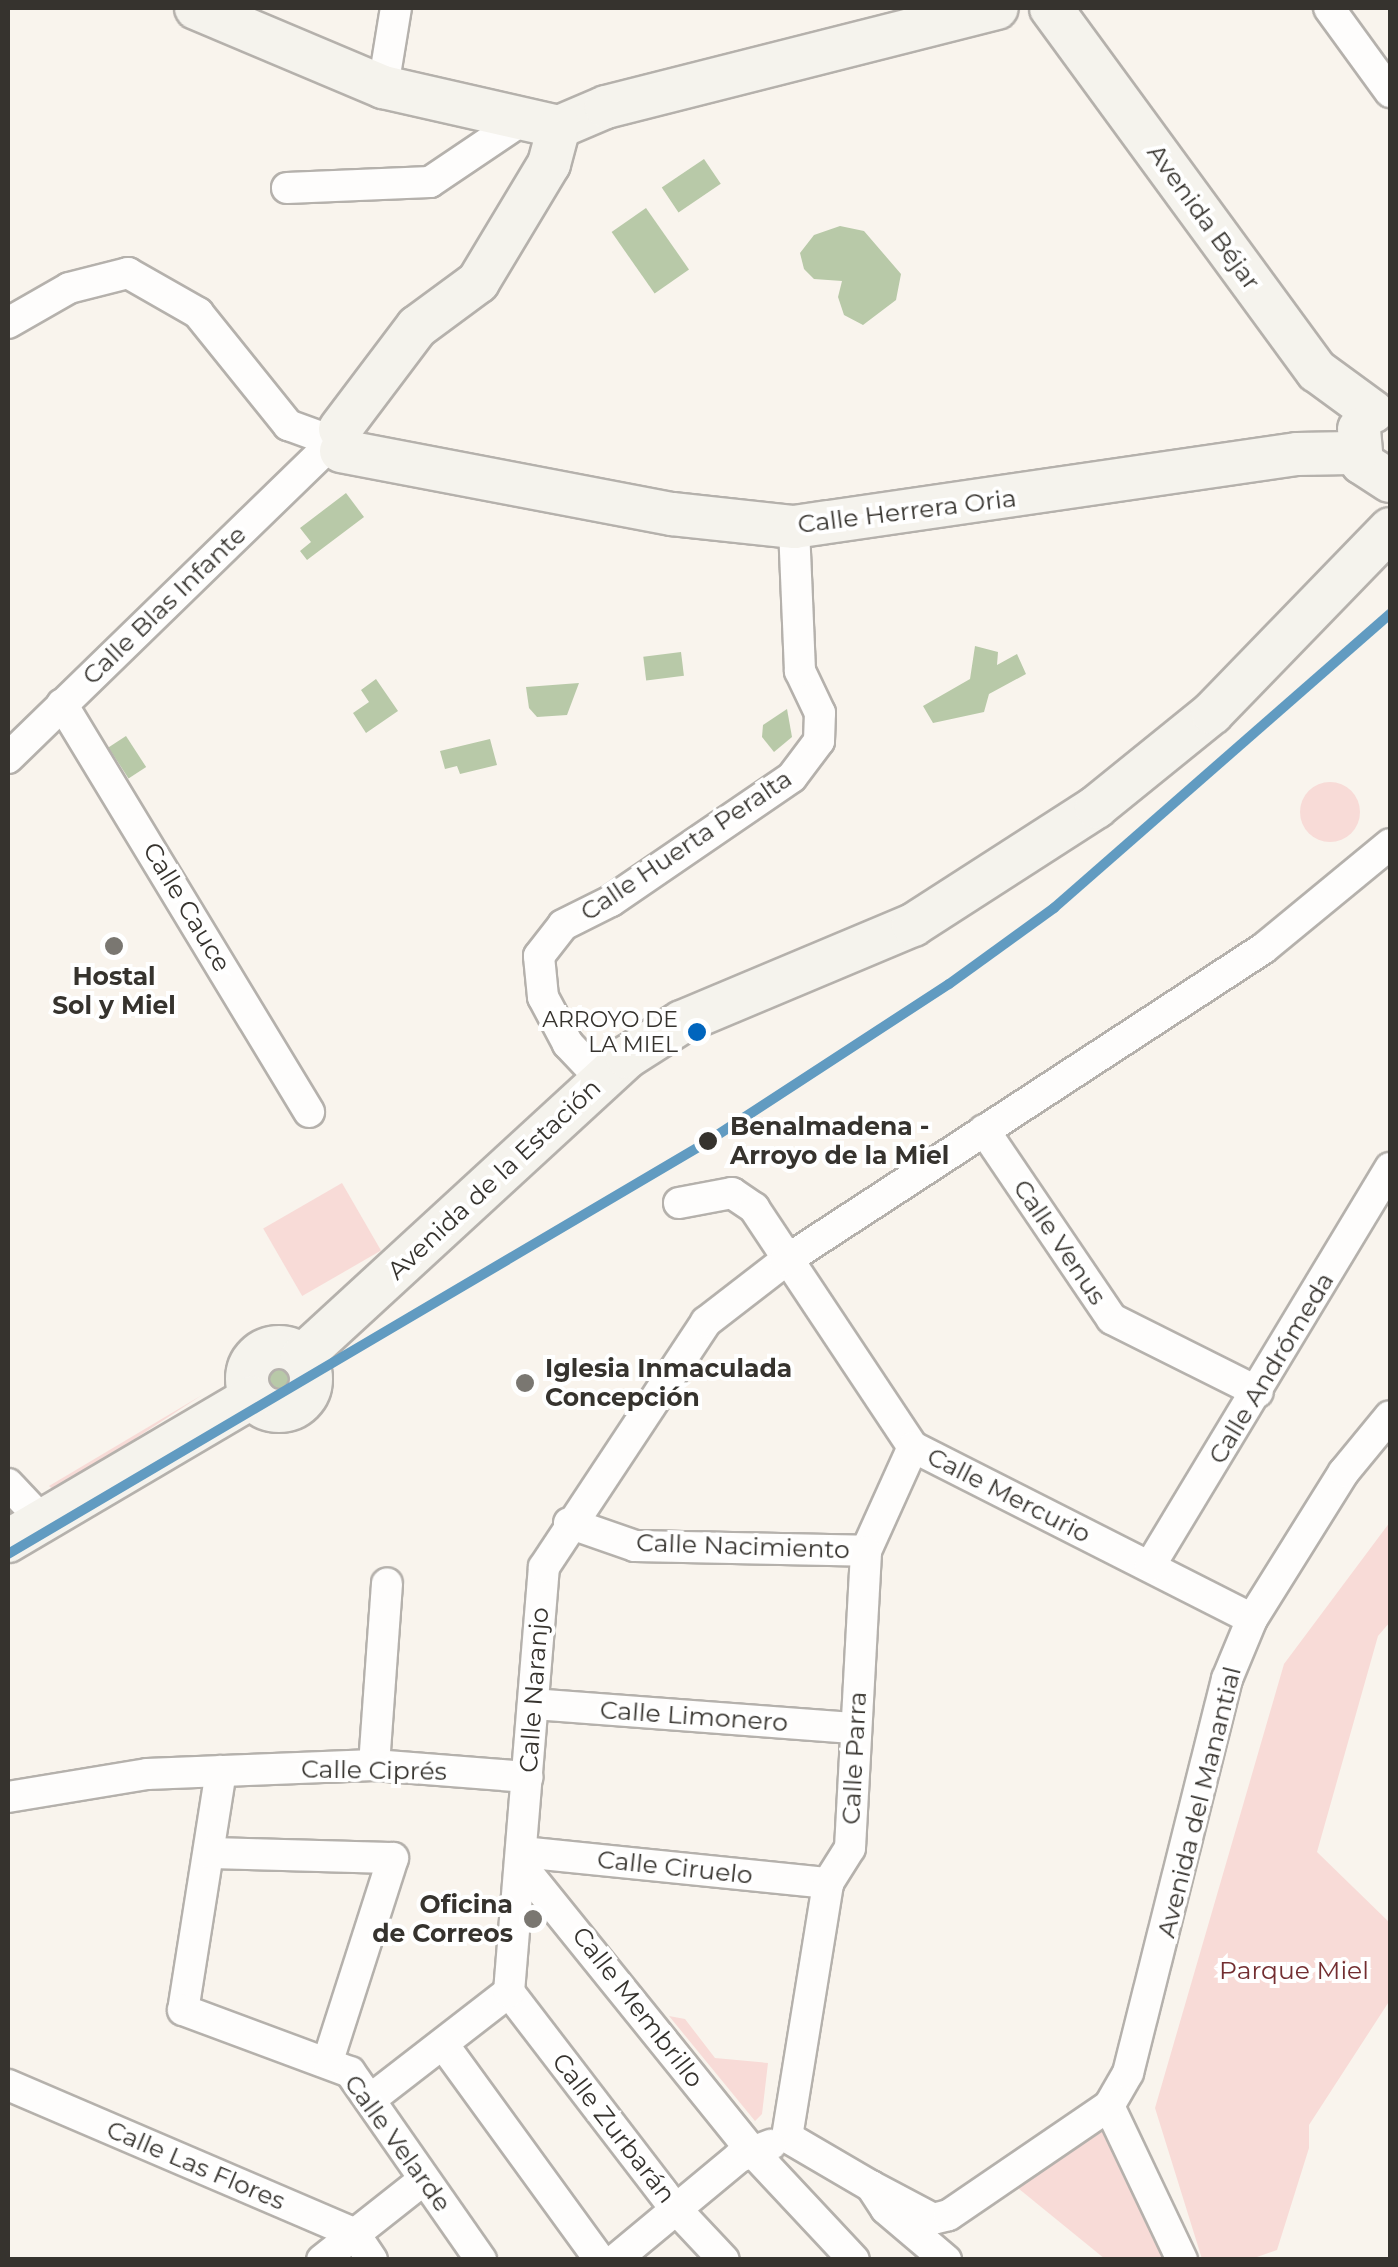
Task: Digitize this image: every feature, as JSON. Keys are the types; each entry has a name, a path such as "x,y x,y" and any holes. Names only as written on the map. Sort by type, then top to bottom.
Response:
{"street":[{"path":"196,8 383,87 542,123"},
{"path":"383,87 396,8"},
{"path":"287,188 305,192 430,182 542,123 997,8"},
{"path":"1329,8 1390,92"},
{"name":"Avenida Béjar","path":"1068,14 1317,370 1375,443"},
{"path":"8,323 69,288 128,272 198,313 288,425 330,442 416,327 478,282 549,164 542,123"},
{"name":"Calle Herrera Oria","path":"330,442 672,514 794,527 1375,443"},
{"name":"Calle Blas Infante","path":"8,758 330,442"},
{"path":"1375,443 1385,537"},
{"name":"Calle Huerta Peralta","path":"602,1080 568,1044 543,996 539,956 563,925 611,901 792,777 819,740 820,713 800,671 794,527"},
{"name":"Avenida de la Estación","path":"25,1531 252,1397 268,1410 298,1405 310,1385 302,1356 602,1080 682,1022 913,925 1096,807 1212,713 1385,537"},
{"name":"Calle Cauce","path":"62,704 309,1112"},
{"name":"Calle Naranjo","path":"509,1992 544,1567 569,1522 706,1322 785,1261 1264,948 1390,844"},
{"name":"Calle Venus","path":"984,1130 1112,1319 1258,1392"},
{"name":"Calle Andrómeda","path":"1150,1566 1390,1168"},
{"name":"Calle Mercurio","path":"680,1203 732,1193 754,1208 785,1261 912,1447 1252,1619"},
{"name":"Avenida del Manantial","path":"1109,2106 1128,2074 1227,1679 1252,1619 1344,1472 1390,1416"},
{"name":"Calle Nacimiento","path":"569,1522 635,1546 866,1551 912,1447"},
{"path":"8,1484 25,1531"},
{"name":"Calle Parra","path":"788,2137 828,1883 850,1848 866,1551"},
{"path":"374,1764 388,1583"},
{"name":"Calle Limonero","path":"534,1704 854,1728"},
{"name":"Calle Ciprés","path":"8,1798 147,1774 374,1764 528,1777"},
{"path":"220,1771 209,1853 394,1858 396,1864 328,2061"},
{"name":"Calle Velarde","path":"209,1853 183,2010 350,2072 422,2181 482,2260"},
{"name":"Calle Ciruelo","path":"522,1858 828,1883"},
{"name":"Calle Membrillo","path":"522,1858 752,2152 854,2260"},
{"path":"371,2099 509,1992"},
{"name":"Calle Zurbarán","path":"509,1992 675,2208 724,2260"},
{"path":"443,2044 600,2260"},
{"name":"Calle Las Flores","path":"8,2085 354,2233"},
{"path":"615,2260 675,2208 752,2152 788,2137 933,2219 949,2216 1109,2106 1182,2260"},
{"path":"322,2260 422,2181"},
{"path":"871,2186 886,2209 946,2260"},
{"path":"354,2233 372,2260"}],"green space":[{"path":"1330,782 1351,791 1360,812 1351,833 1330,842 1309,833 1300,812 1309,791"},
{"path":"342,1183 381,1251 302,1296 263,1228"},
{"path":"202,1395 55,1491 49,1486"},
{"name":"Parque Miel","path":"1390,1522 1390,1622 1378,1636 1317,1852 1390,1923 1390,2000 1309,2125 1309,2148 1277,2250 1254,2258 1202,2259 1155,2108 1284,1664"},
{"path":"669,2016 685,2019 715,2058 768,2063 762,2114 755,2121"},
{"path":"1099,2127 1114,2142 1166,2259 1105,2259 1013,2184"}],"shaded area":[{"path":"704,159 721,184 678,212 662,188"},
{"path":"646,208 689,269 655,294 612,232"},
{"path":"840,226 864,231 901,274 896,300 863,325 844,315 838,297 842,281 814,279 804,269 800,253 814,235"},
{"path":"346,493 364,517 307,560 300,551 311,542 300,528"},
{"path":"975,646 998,652 997,665 1017,654 1026,674 989,694 984,712 933,723 923,706 970,679"},
{"path":"681,652 684,676 646,680 643,657"},
{"path":"376,679 398,711 366,733 353,713 369,702 361,690"},
{"path":"579,683 567,715 537,717 529,708 526,687"},
{"path":"787,709 792,737 774,752 762,737 763,725"},
{"path":"126,736 146,767 129,778 108,747"},
{"path":"490,739 497,765 460,774 457,766 445,769 440,751"},
{"path":"280,1357 291,1362 296,1373 291,1384 280,1389 269,1384 264,1373 269,1362"}],"transit line":[{"path":"8,1554 702,1145 949,984 1054,908 1390,614"}],"place":[{"name":"Hostal Sol y Miel","path":"114,946"},
{"name":"ARROYO DE LA MIEL","path":"697,1032"},
{"name":"Benalmadena - Arroyo de la Miel","path":"708,1141"},
{"name":"Iglesia Inmaculada Concepción","path":"525,1383"},
{"name":"Oficina de Correos","path":"533,1919"}]}
